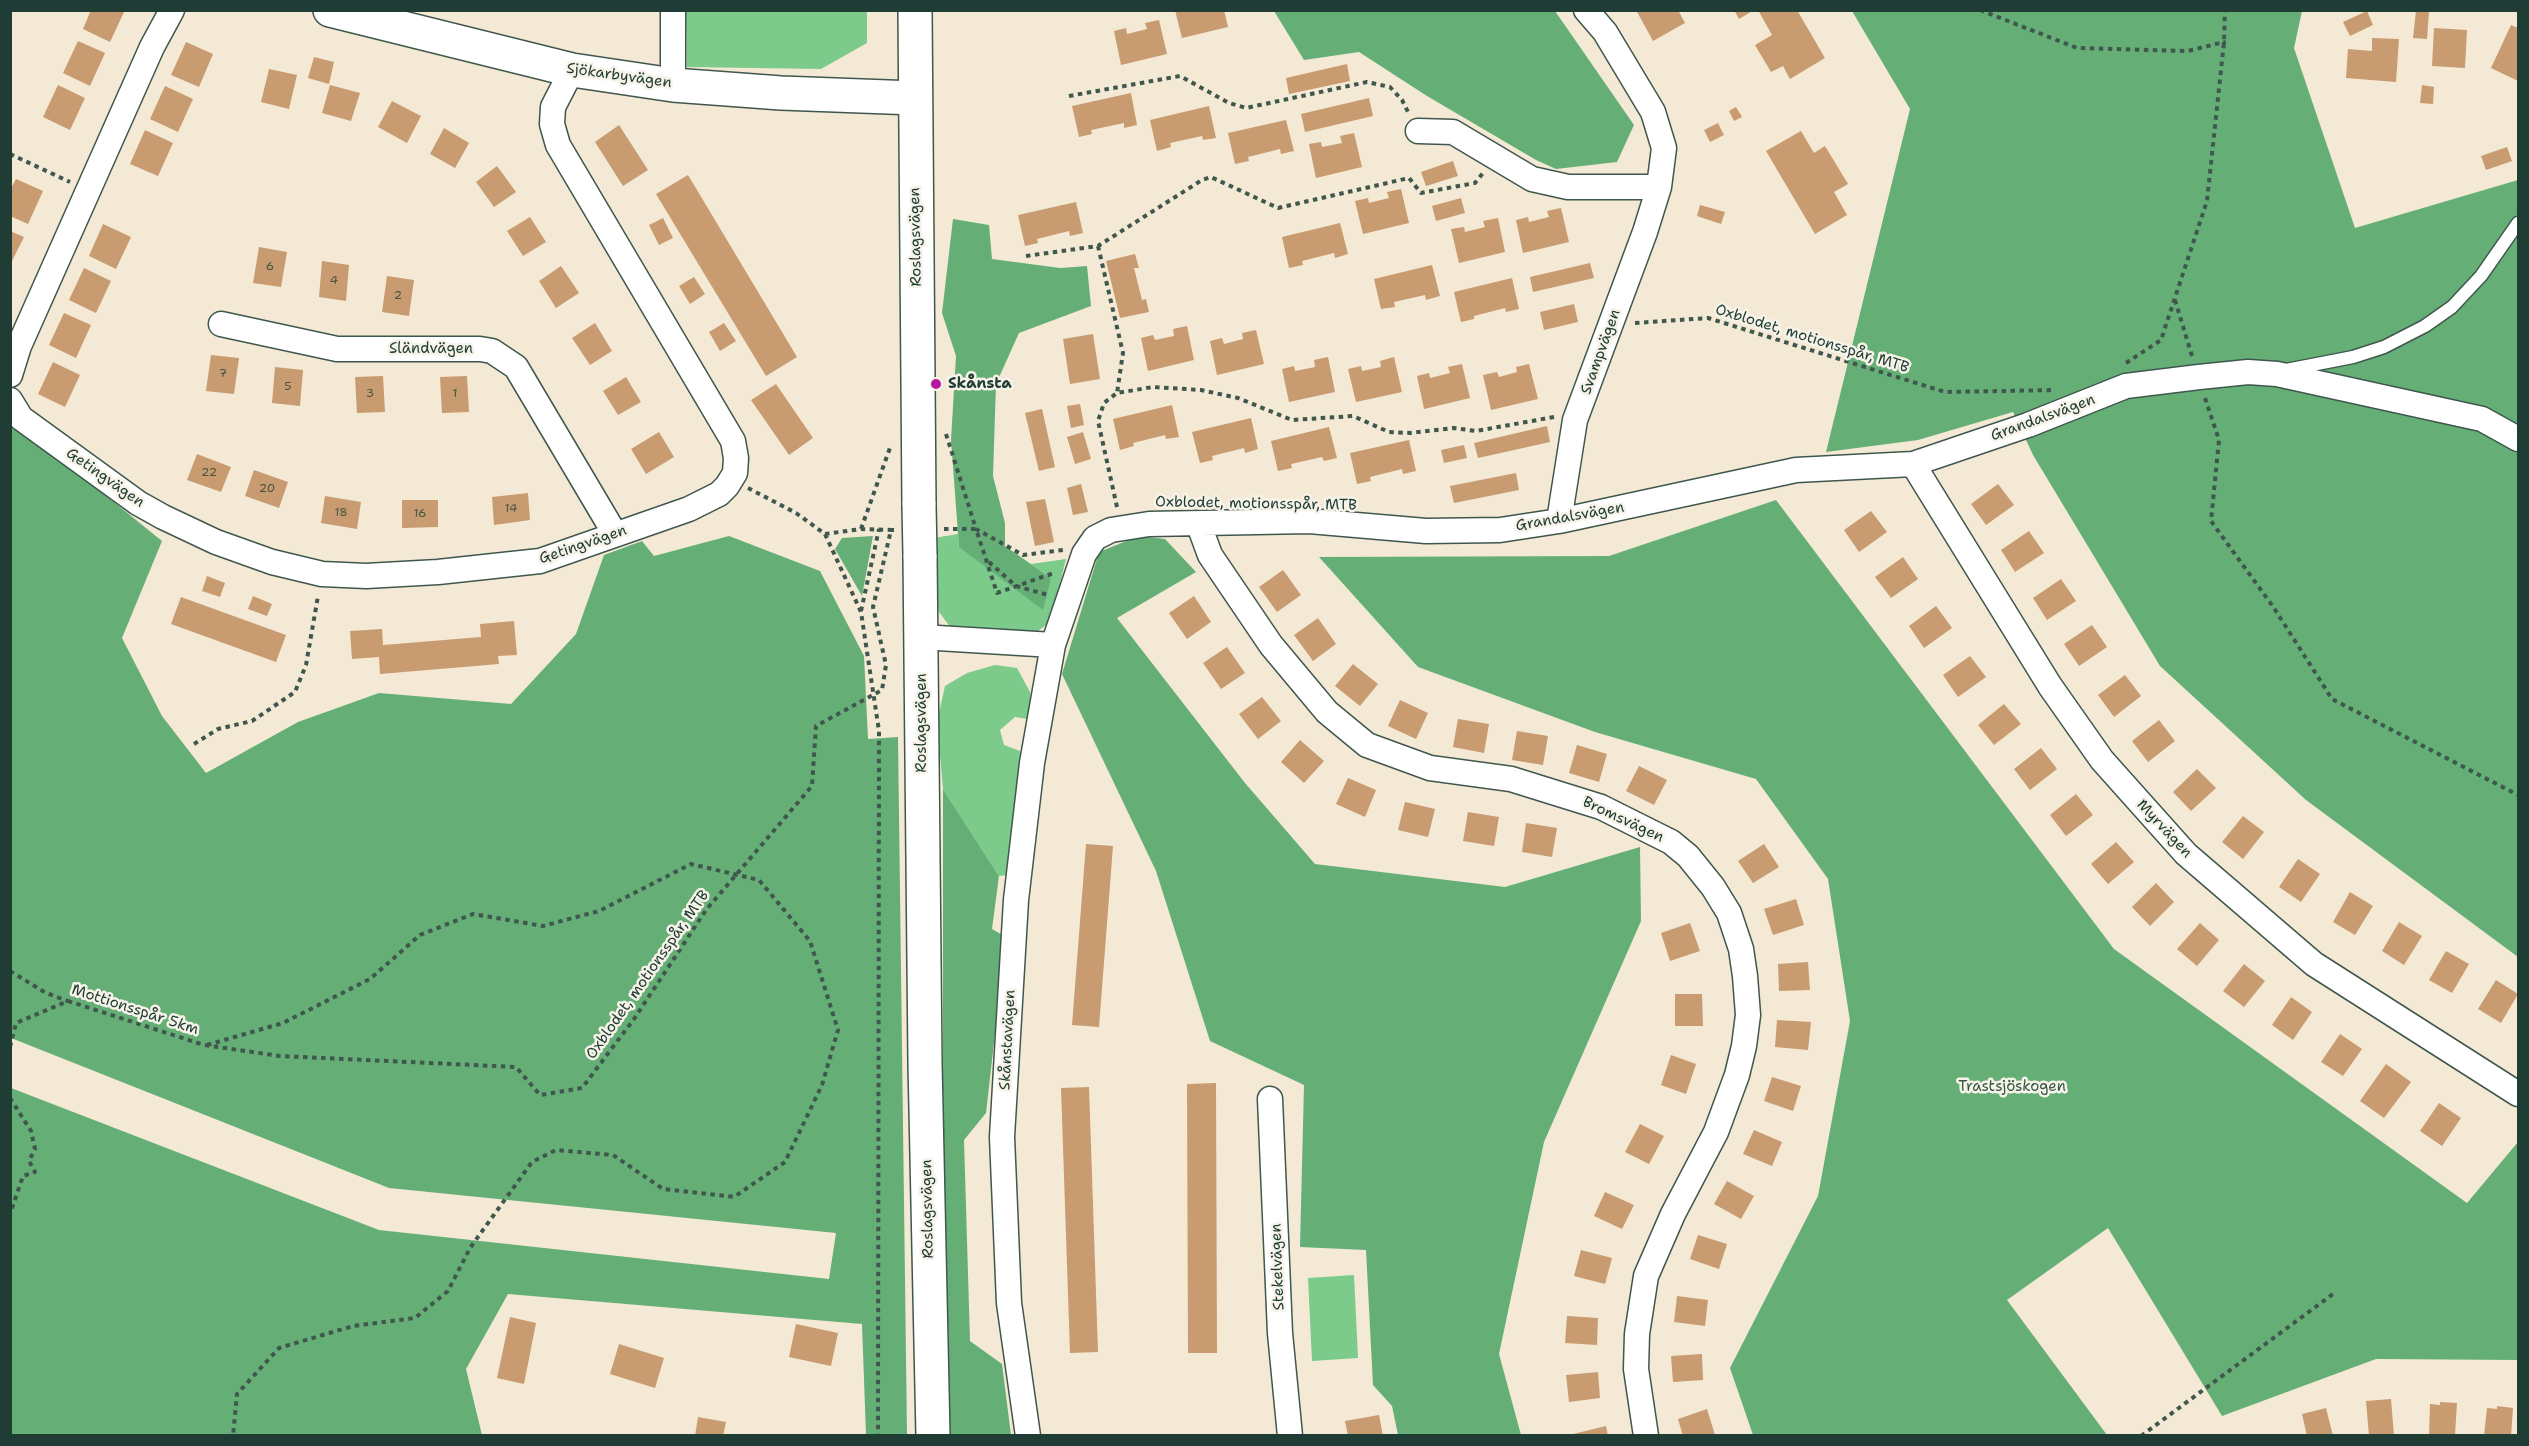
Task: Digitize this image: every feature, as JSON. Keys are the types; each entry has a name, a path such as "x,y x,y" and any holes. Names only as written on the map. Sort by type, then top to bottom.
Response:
{"main road":[{"name":"Sjökarbyvägen","path":"330,10 572,70 673,85 781,93 915,98"},
{"name":"Roslagsvägen","path":"915,10 918,530 925,1074 933,1436"}],"street":[{"path":"10,375 19,346 88,190 152,47 172,10"},
{"path":"673,10 673,85"},
{"name":"Svampvägen","path":"1558,521 1575,420 1659,187 1664,148 1653,112 1605,32 1586,10"},
{"path":"572,70 553,107 552,124 558,145 727,429 736,452 736,466 732,479"},
{"path":"1418,131 1453,132 1532,179 1568,187 1659,187"},
{"name":"Sländvägen","path":"221,324 337,349 480,349 492,351 516,367 615,534"},
{"name":"Grandalsvägen","path":"1053,645 1070,596 1081,554 1095,538 1111,530 1149,524 1199,525 1309,520 1426,531 1500,530 1558,521 1796,470 1913,464 2028,425 2126,387 2248,372 2277,374 2482,419 2518,439"},
{"name":"Getingvägen","path":"10,400 21,417 138,503 163,517 216,542 272,562 322,574 366,576 513,566 562,555 704,502 719,494 732,479"},
{"name":"Myrvägen","path":"1913,464 2050,686 2102,760 2186,855 2314,964 2518,1094"},
{"name":"Bromsvägen","path":"1199,525 1210,555 1271,645 1327,712 1367,745 1430,768 1511,779 1601,807 1652,832 1688,856 1713,887 1729,913 1741,949 1745,976 1748,1015 1744,1046 1737,1075 1716,1132 1673,1214 1646,1276 1636,1334 1636,1369 1646,1436"},
{"path":"921,638 1053,645"},
{"name":"Skånstavägen","path":"1028,1436 1009,1303 1002,1137 1016,900 1032,763 1053,645"},
{"name":"Stekelvägen","path":"1270,1099 1280,1333 1290,1436"}],"lane":[{"name":"Grandalsvägen","path":"2277,374 2282,370 2353,357 2384,347 2425,326 2452,307 2481,276 2518,224"}],"path":[{"path":"2123,365 2161,340 2207,201 2224,42 2225,10"},
{"path":"1069,96 1180,76 1229,103 1246,108 1367,82 1390,87 1402,100 1418,131"},
{"path":"10,154 88,190"},
{"path":"1026,256 1098,246 1202,180 1211,177 1278,208 1409,178 1421,193 1475,183 1494,158"},
{"path":"1098,246 1123,353 1117,393"},
{"name":"Oxblodet, motionsspår, MTB","path":"1611,324 1708,318 1945,392 2062,390"},
{"path":"1122,528 1098,421 1104,403 1117,393 1153,387 1201,390 1238,398 1292,420 1353,416 1389,432 1410,433 1454,428 1476,431 1554,417 1575,420"},
{"path":"825,534 861,529 976,529 1023,555 1069,550 1081,554 1067,568 997,593 976,529 946,434"},
{"path":"861,529 892,441"},
{"path":"732,479 796,513 825,534 861,612 879,731 878,1436"},
{"path":"976,529 990,565 1016,586 1051,596 1070,596"},
{"path":"861,612 879,530"},
{"path":"873,694 882,690 886,665 873,607 891,530"},
{"path":"194,744 218,729 252,721 295,692 306,665 322,574"},
{"name":"Oxblodet, motionsspår, MTB","path":"204,1046 280,1056 516,1067 540,1095 582,1088 634,1019 705,909 812,786 816,726 873,694"},
{"name":"Mottionsspår 5km","path":"10,971 46,993 204,1046 283,1023 370,979 420,935 473,914 543,926 599,911 691,864 759,880 810,941 838,1030 822,1085 785,1162 734,1197 663,1188 613,1155 556,1150 532,1162 470,1248 448,1290 415,1318 353,1326 279,1348 237,1394 233,1436"},
{"path":"10,1047 16,1023 68,1001"},
{"path":"10,1098 31,1131 35,1149 29,1161 35,1172 22,1176 10,1214"},
{"path":"2141,1436 2333,1294"}],"green space":[{"path":"686,11 867,11 867,43 821,69 687,67"},
{"path":"1274,11 1555,11 1634,125 1617,162 1556,169 1536,160 1427,96 1359,52 1304,60"},
{"path":"1852,11 2302,11 2294,48 2355,228 2518,180 2516,217 2518,218 2518,957 2306,800 2160,666 2033,455 2013,412 1918,440 1826,452 1910,109"},
{"path":"953,219 989,225 992,259 1060,268 1087,266 1091,306 1019,333 996,384 993,476 1005,523 1005,546 1051,578 1043,610 959,547 951,440 956,356 942,313"},
{"path":"10,418 162,541 122,638 162,716 206,773 298,722 379,693 511,704 576,634 604,555 642,541 654,556 729,536 820,571 864,656 868,739 898,737 907,1435 866,1435 862,1324 508,1294 466,1369 482,1435 11,1435 11,1088 379,1230 829,1279 836,1233 389,1188 11,1038"},
{"name":"Trastsjöskogen","path":"1776,500 2114,949 2467,1203 2518,1142 2518,1360 2376,1359 2222,1416 2108,1228 2007,1300 2107,1435 1753,1435 1730,1368 1818,1196 1850,1021 1828,879 1756,779 1595,732 1418,667 1319,557 1609,556"},
{"path":"958,534 959,547 1051,578 1031,564 1066,559 1050,622 1038,631 1016,635 951,628 939,612 935,585 934,538"},
{"path":"873,536 862,596 835,549 842,538"},
{"path":"1139,536 1165,539 1196,572 1117,618 1245,783 1315,864 1505,887 1640,847 1641,921 1544,1142 1499,1354 1521,1435 1398,1435 1392,1406 1373,1385 1366,1250 1300,1247 1304,1085 1210,1041 1156,871 1062,674 1099,552"},
{"path":"995,665 1017,668 1030,692 1034,720 1015,717 1000,730 1004,745 1020,751 1014,874 999,876 943,789 937,722 945,686 967,673"},
{"path":"943,789 999,876 992,929 1006,937 986,1113 964,1140 970,1341 1002,1364 1011,1435 948,1435 943,1164"},
{"path":"1354,1275 1358,1358 1312,1361 1308,1278"}],"building":[{"path":"91,10 125,10 110,42 83,29"},
{"path":"1175,10 1224,10 1228,27 1182,38"},
{"path":"1636,10 1678,10 1685,23 1653,41"},
{"path":"1734,10 1754,10 1739,19"},
{"path":"1758,10 1797,10 1825,58 1790,79 1783,66 1771,72 1755,45 1772,35"},
{"path":"2367,11 2373,25 2350,36 2343,22"},
{"path":"2416,11 2429,12 2427,39 2413,38"},
{"path":"1159,20 1167,54 1121,65 1114,31 1126,28 1127,34 1147,29 1145,23"},
{"path":"2511,25 2518,28 2518,81 2491,68"},
{"path":"2434,28 2467,30 2465,68 2432,66"},
{"path":"2372,38 2399,39 2396,82 2346,78 2348,49 2372,51"},
{"path":"78,41 105,53 90,86 63,73"},
{"path":"186,42 213,54 199,87 171,75"},
{"path":"314,57 334,62 329,84 308,78"},
{"path":"1347,64 1350,81 1289,94 1286,78"},
{"path":"269,69 297,75 289,109 261,102"},
{"path":"58,85 85,98 70,130 43,117"},
{"path":"330,85 360,93 351,121 322,113"},
{"path":"2422,85 2434,87 2433,104 2420,103"},
{"path":"165,86 193,99 178,132 150,119"},
{"path":"1131,93 1137,125 1124,128 1124,123 1091,130 1092,134 1079,137 1072,106"},
{"path":"1369,98 1373,116 1305,132 1301,114"},
{"path":"392,101 421,116 407,143 378,127"},
{"path":"1209,106 1216,138 1203,140 1202,136 1170,143 1171,147 1157,151 1150,120"},
{"path":"1736,107 1742,117 1734,121 1729,111"},
{"path":"1286,120 1294,151 1281,154 1280,149 1248,157 1249,161 1235,164 1228,133"},
{"path":"1718,123 1724,135 1710,142 1704,130"},
{"path":"619,125 648,170 623,186 595,142"},
{"path":"444,128 469,143 455,168 430,154"},
{"path":"145,130 173,143 158,176 130,164"},
{"path":"1801,131 1814,153 1825,146 1848,184 1834,192 1847,215 1815,234 1766,151"},
{"path":"1354,133 1362,167 1316,178 1309,144 1321,142 1322,147 1342,143 1340,136"},
{"path":"2507,147 2512,161 2486,170 2481,156"},
{"path":"1453,161 1458,176 1426,186 1421,172"},
{"path":"497,166 516,192 494,207 476,182"},
{"path":"688,175 797,357 766,376 656,194"},
{"path":"16,179 43,191 28,224 10,216 10,190"},
{"path":"1401,189 1409,223 1363,234 1355,201 1368,198 1369,203 1389,198 1387,192"},
{"path":"1461,198 1465,213 1436,221 1432,206"},
{"path":"1076,202 1083,233 1070,236 1069,231 1037,239 1038,243 1025,246 1018,215"},
{"path":"1700,205 1725,212 1721,224 1697,216"},
{"path":"1561,208 1569,242 1523,253 1516,220 1528,217 1529,222 1549,217 1547,211"},
{"path":"530,217 546,242 523,256 507,231"},
{"path":"663,218 673,238 659,245 649,225"},
{"path":"1498,218 1505,252 1459,263 1451,229 1464,227 1465,232 1485,227 1483,221"},
{"path":"1340,223 1348,254 1335,258 1334,253 1302,261 1303,265 1289,268 1282,237"},
{"path":"103,224 131,237 116,269 89,256"},
{"path":"10,231 24,237 10,265"},
{"path":"259,247 287,252 281,287 253,283"},
{"path":"1135,254 1139,268 1134,268 1142,300 1146,299 1149,312 1120,318 1106,261"},
{"path":"322,261 349,265 346,301 319,297"},
{"path":"1590,263 1594,278 1533,292 1530,277"},
{"path":"1432,265 1440,296 1426,300 1425,295 1394,302 1395,307 1381,309 1374,279"},
{"path":"561,266 579,293 556,308 539,281"},
{"path":"84,268 111,281 96,313 69,300"},
{"path":"387,276 414,280 409,316 382,312"},
{"path":"694,277 705,294 690,304 679,286"},
{"path":"1512,278 1519,309 1506,312 1505,308 1461,322 1454,292"},
{"path":"1574,304 1578,322 1544,330 1540,312"},
{"path":"64,313 91,325 76,358 49,345"},
{"path":"595,323 612,351 590,365 572,338"},
{"path":"724,323 736,341 720,351 709,332"},
{"path":"1187,326 1194,360 1148,371 1141,338 1153,335 1155,340 1174,336 1173,329"},
{"path":"1256,330 1264,364 1217,375 1210,341 1222,338 1224,344 1243,339 1242,333"},
{"path":"1093,334 1100,379 1070,384 1063,339"},
{"path":"211,355 239,358 234,394 206,391"},
{"path":"1328,357 1335,392 1289,402 1282,369 1294,366 1295,371 1315,367 1314,360"},
{"path":"1394,357 1402,392 1356,402 1348,369 1361,366 1362,371 1381,367 1380,361"},
{"path":"53,362 80,375 65,407 38,394"},
{"path":"1462,364 1470,398 1424,409 1417,376 1429,373 1430,378 1450,373 1448,367"},
{"path":"1529,364 1538,399 1491,410 1483,375 1497,372 1499,377 1517,372 1516,367"},
{"path":"275,367 303,370 300,406 272,403"},
{"path":"383,376 385,412 357,413 355,377"},
{"path":"467,376 469,412 442,413 440,377"},
{"path":"626,377 641,402 618,415 603,391"},
{"path":"776,384 813,438 789,455 751,400"},
{"path":"1080,404 1084,425 1071,428 1067,406"},
{"path":"1172,405 1179,437 1166,439 1165,435 1133,443 1134,446 1120,450 1113,419"},
{"path":"1042,409 1055,467 1039,471 1025,413"},
{"path":"1251,418 1258,449 1245,453 1244,448 1212,456 1213,460 1200,463 1192,432"},
{"path":"1547,426 1550,442 1478,458 1474,443"},
{"path":"1329,427 1337,458 1324,461 1322,457 1291,464 1292,468 1278,471 1271,441"},
{"path":"659,432 674,457 646,474 631,449"},
{"path":"1083,432 1091,459 1075,464 1067,437"},
{"path":"1409,440 1416,471 1403,474 1402,469 1370,477 1371,481 1357,484 1350,453"},
{"path":"1464,445 1467,458 1444,463 1441,450"},
{"path":"197,454 231,467 221,492 187,480"},
{"path":"254,470 288,482 279,508 245,496"},
{"path":"1516,473 1519,490 1454,503 1450,486"},
{"path":"1081,484 1088,512 1073,515 1067,488"},
{"path":"1998,484 2014,505 1986,525 1971,504"},
{"path":"528,493 530,520 494,525 492,497"},
{"path":"325,496 361,502 357,529 321,523"},
{"path":"1045,499 1054,542 1035,546 1026,502"},
{"path":"402,500 438,500 438,527 402,528"},
{"path":"1871,511 1887,532 1859,552 1844,530"},
{"path":"2029,531 2044,553 2015,572 2001,550"},
{"path":"1903,557 1918,579 1891,598 1875,577"},
{"path":"1283,570 1301,595 1277,612 1259,587"},
{"path":"207,576 225,583 220,597 202,591"},
{"path":"2061,579 2076,601 2047,620 2033,598"},
{"path":"253,596 272,604 267,616 248,609"},
{"path":"1194,596 1211,622 1187,639 1169,613"},
{"path":"181,597 286,635 276,662 171,624"},
{"path":"1936,606 1952,628 1924,648 1909,626"},
{"path":"1318,618 1336,644 1313,661 1294,635"},
{"path":"514,621 517,655 498,656 499,664 380,674 379,657 352,659 350,631 382,629 383,645 481,637 480,624"},
{"path":"2092,625 2107,647 2079,666 2064,644"},
{"path":"1227,647 1245,673 1221,689 1203,663"},
{"path":"1970,656 1986,677 1958,697 1943,675"},
{"path":"1353,664 1378,684 1360,706 1335,686"},
{"path":"2125,675 2141,696 2114,717 2098,695"},
{"path":"1262,697 1281,721 1258,739 1239,714"},
{"path":"1400,700 1428,713 1416,739 1388,726"},
{"path":"2004,704 2021,724 1994,745 1978,725"},
{"path":"1458,719 1489,724 1484,753 1453,747"},
{"path":"2159,720 2175,741 2148,762 2132,741"},
{"path":"1517,731 1548,736 1543,765 1512,760"},
{"path":"1300,740 1324,761 1304,783 1281,762"},
{"path":"1577,745 1607,754 1599,782 1569,773"},
{"path":"2041,748 2057,769 2030,790 2014,769"},
{"path":"1639,766 1667,780 1654,805 1626,791"},
{"path":"2197,769 2216,788 2191,811 2173,792"},
{"path":"1348,778 1376,790 1365,817 1336,804"},
{"path":"2076,794 2093,815 2066,836 2050,815"},
{"path":"1405,802 1435,809 1428,837 1398,830"},
{"path":"1468,812 1499,817 1494,846 1463,841"},
{"path":"2243,816 2264,832 2243,859 2222,842"},
{"path":"1526,823 1557,828 1552,857 1522,852"},
{"path":"2116,842 2134,862 2108,884 2091,864"},
{"path":"1086,844 1113,846 1099,1027 1072,1025"},
{"path":"1764,844 1779,867 1753,883 1738,861"},
{"path":"2298,859 2320,874 2301,902 2279,887"},
{"path":"2156,883 2174,902 2150,926 2132,907"},
{"path":"2350,892 2373,906 2355,935 2333,922"},
{"path":"1796,899 1804,925 1773,935 1764,909"},
{"path":"2399,922 2422,936 2404,965 2382,951"},
{"path":"1690,923 1700,951 1670,961 1661,933"},
{"path":"2200,923 2219,940 2197,966 2177,949"},
{"path":"2446,951 2469,964 2452,993 2429,980"},
{"path":"1808,962 1810,990 1779,991 1778,964"},
{"path":"2244,964 2265,981 2244,1007 2223,991"},
{"path":"2496,980 2518,994 2501,1023 2478,1009"},
{"path":"1675,994 1702,994 1703,1026 1675,1026"},
{"path":"2291,997 2312,1012 2293,1040 2272,1025"},
{"path":"1777,1020 1811,1022 1808,1050 1775,1047"},
{"path":"2340,1034 2362,1049 2343,1076 2321,1062"},
{"path":"1671,1055 1696,1064 1686,1094 1661,1085"},
{"path":"2386,1064 2411,1082 2384,1118 2360,1101"},
{"path":"1772,1077 1801,1086 1793,1111 1764,1101"},
{"path":"1216,1083 1217,1353 1188,1353 1187,1084"},
{"path":"1089,1087 1098,1352 1070,1353 1061,1088"},
{"path":"2439,1103 2461,1118 2442,1146 2420,1131"},
{"path":"1640,1124 1664,1136 1649,1164 1625,1152"},
{"path":"1754,1130 1782,1142 1772,1166 1743,1154"},
{"path":"1727,1181 1754,1196 1741,1219 1714,1204"},
{"path":"1605,1192 1634,1205 1622,1229 1594,1216"},
{"path":"1698,1235 1727,1244 1719,1269 1690,1259"},
{"path":"1581,1250 1612,1258 1605,1284 1574,1276"},
{"path":"1677,1296 1708,1300 1705,1326 1674,1322"},
{"path":"1567,1316 1598,1318 1597,1345 1565,1343"},
{"path":"510,1317 536,1323 524,1384 497,1378"},
{"path":"796,1324 838,1333 831,1366 789,1357"},
{"path":"619,1344 664,1358 655,1388 610,1374"},
{"path":"1702,1354 1703,1380 1673,1382 1671,1356"},
{"path":"1598,1372 1600,1398 1569,1402 1566,1375"},
{"path":"2391,1399 2394,1436 2369,1436 2366,1401"},
{"path":"2440,1402 2457,1403 2455,1435 2429,1436 2430,1404 2440,1405"},
{"path":"2497,1406 2513,1408 2511,1436 2484,1436 2487,1408 2497,1409"},
{"path":"2326,1408 2333,1436 2307,1436 2302,1414"},
{"path":"1707,1409 1715,1435 1683,1436 1678,1419"},
{"path":"1379,1415 1383,1436 1348,1436 1345,1421"},
{"path":"698,1417 726,1422 723,1436 695,1436"},
{"path":"1606,1426 1608,1436 1569,1436 1569,1435"}],"place":[{"name":"Skånsta","path":"936,384"}]}
